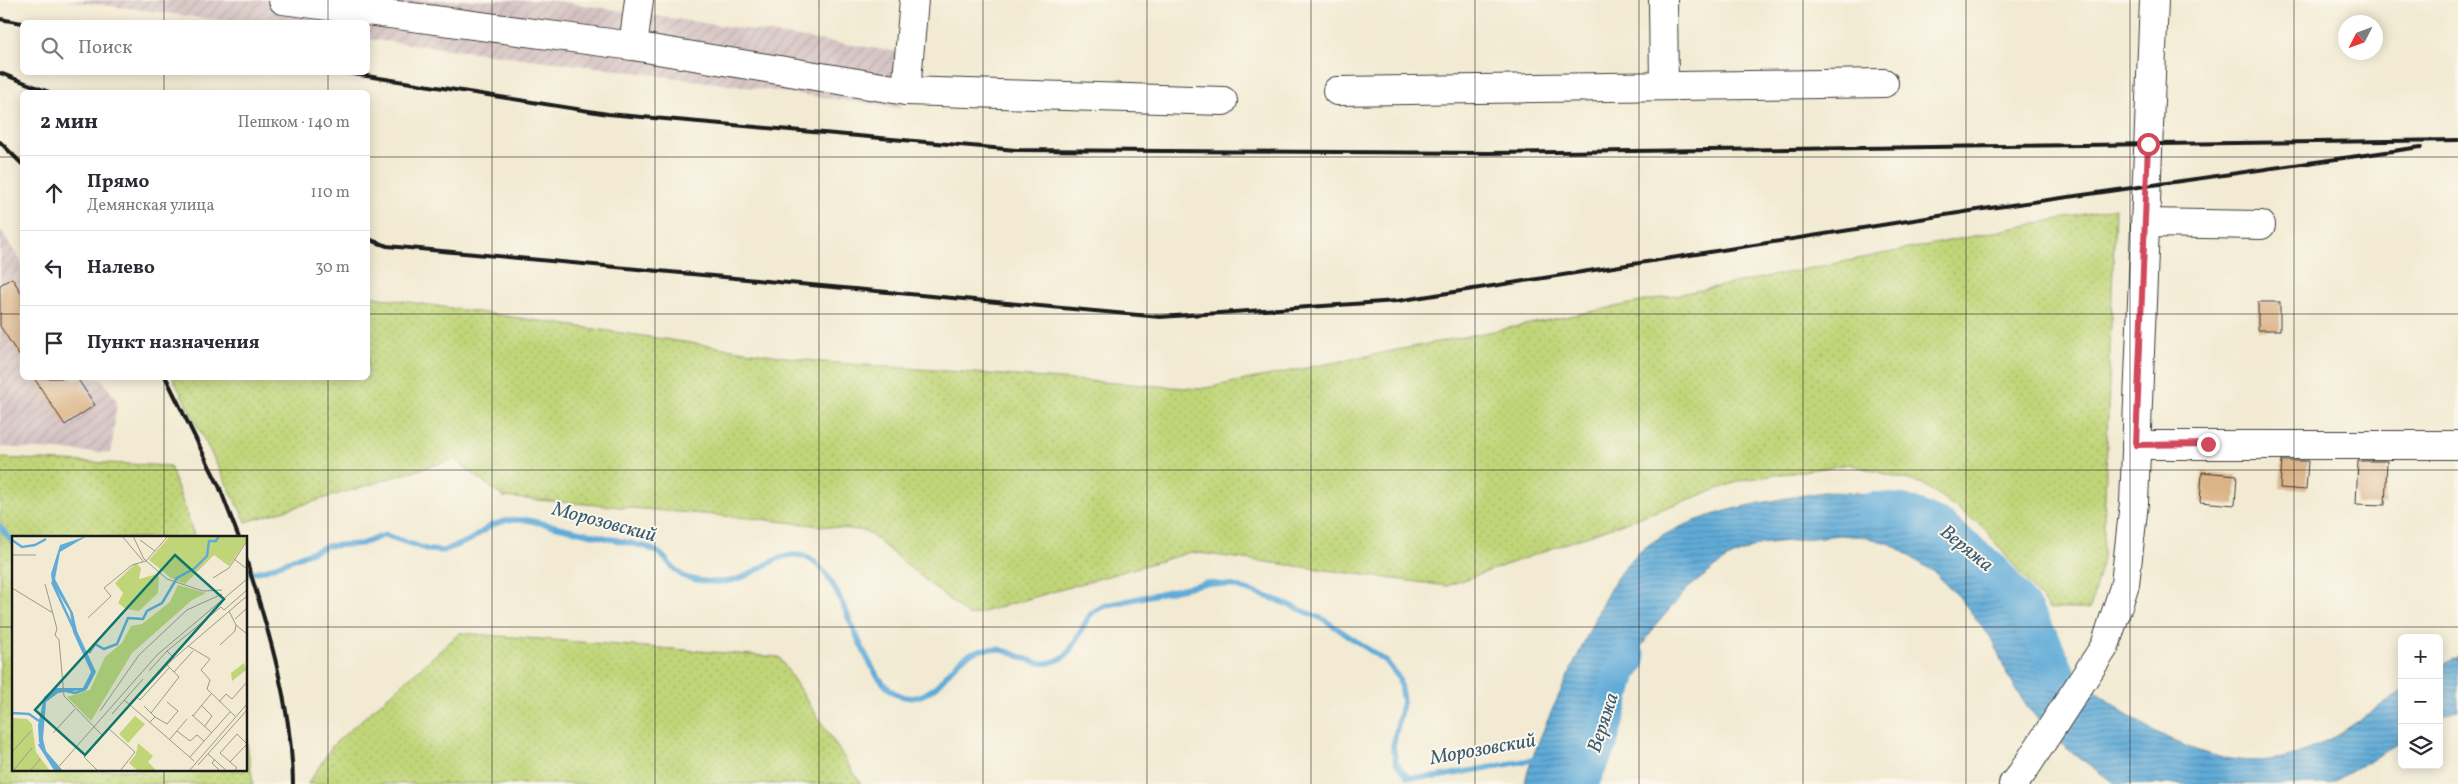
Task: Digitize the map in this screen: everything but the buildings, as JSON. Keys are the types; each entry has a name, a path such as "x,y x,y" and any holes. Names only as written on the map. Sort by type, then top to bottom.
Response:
{"street":[{"path":"283,0 632,46 906,91 1223,101"},
{"path":"632,46 639,0"},
{"path":"906,91 914,0"},
{"path":"1663,0 1664,86"},
{"path":"2018,779 2105,646 2125,584 2134,503 2154,0"},
{"path":"1337,91 1884,83"},
{"path":"2146,223 2261,224"},
{"path":"2136,445 2458,445"}],"shaded area":[{"path":"66,0 549,0 906,53 901,108 370,39 370,20 217,20"},
{"path":"0,229 20,260 20,380 102,380 117,401 111,453 0,447"}],"green space":[{"path":"2115,208 2103,558 2090,609 2049,609 1982,526 1923,484 1849,464 1743,480 1447,586 1191,552 969,616 866,531 760,519 503,497 454,459 246,522 174,380 370,380 370,296 821,362 1200,389"},
{"path":"0,458 170,466 194,536 12,536 12,772 248,772 248,750 253,784 0,784"},
{"path":"460,633 779,657 861,784 308,784 333,745"}],"water":[{"path":"1823,492 1857,493 1890,502 1914,514 1936,528 1965,551 1993,580 2045,642 2100,695 2142,724 2188,747 2217,756 2246,761 2261,761 2290,756 2331,739 2398,694 2398,744 2330,784 2115,784 2061,744 2027,707 2006,673 1994,642 1960,598 1934,572 1891,544 1866,537 1839,535 1761,544 1725,560 1687,589 1657,624 1634,657 1610,705 1581,784 1524,784 1548,718 1598,613 1620,573 1638,553 1660,537 1685,525 1712,515 1770,501"},
{"path":"2458,656 2458,710 2443,716 2443,679 2443,665"}],"waterway":[{"name":"Веряжа","path":"1873,509 1903,511 1939,526 1994,571 2022,606 2045,644 2058,673"},
{"name":"Морозовский","path":"248,574 265,570 327,546 361,544 385,535 429,550 443,551 470,540 492,525 508,520 527,520 647,547 659,553 681,575 704,581 726,582 738,579 747,576 772,561 790,555 799,555 808,558 823,570 835,590 870,663 883,683 898,695 917,697 933,689 964,657 986,649 998,649 1039,663 1050,663 1062,658 1074,644 1091,614 1104,606 1206,583 1234,586 1277,600 1323,619 1386,661 1399,678 1403,701 1393,746 1396,762 1407,777 1436,777 1537,759"},
{"name":"Морозовский","path":"0,527 12,541"},
{"name":"Веряжа","path":"1581,784 1600,745 1619,674 1629,659"},
{"name":"Морозовский","path":"1588,747 1600,745"}],"railway":[{"path":"0,19 20,23"},
{"path":"0,73 44,90"},
{"path":"360,75 608,114 1016,150 1488,153 2458,140"},
{"path":"0,142 20,162"},
{"path":"370,240 387,246 1160,317 1397,301 1990,208 2421,147"},
{"path":"167,380 219,486 238,536"},
{"path":"248,565 271,642 284,698 292,755 293,784"}],"route":[{"path":"2148,144 2147,211 2136,445 2208,444"}]}
